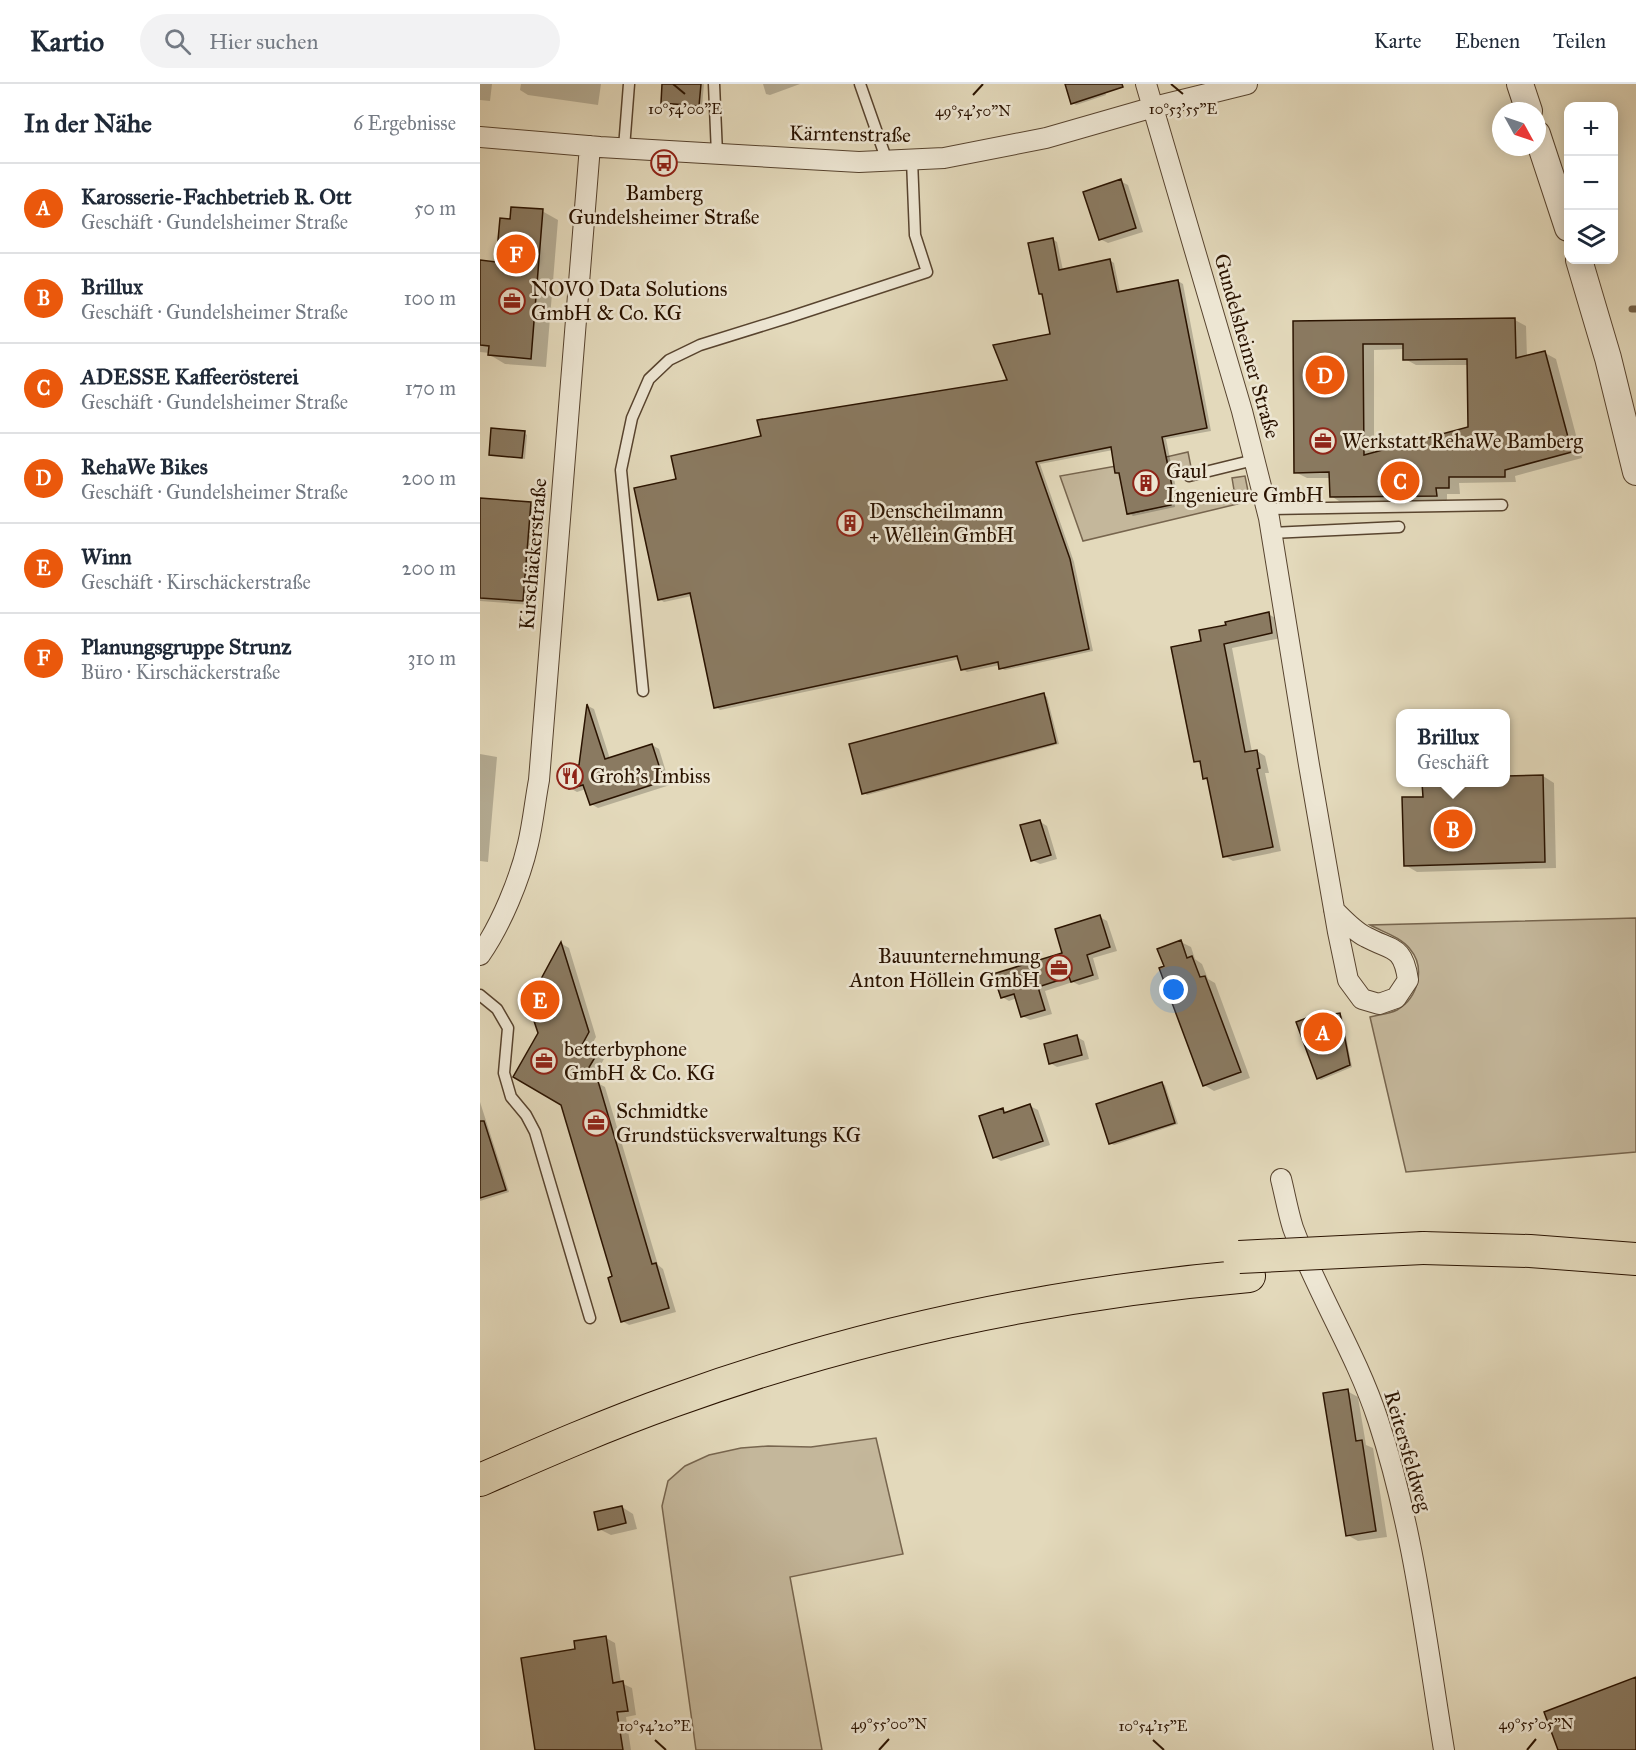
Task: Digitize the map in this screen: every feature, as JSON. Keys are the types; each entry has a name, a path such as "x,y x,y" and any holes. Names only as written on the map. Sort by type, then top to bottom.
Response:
{"main road":[{"path":"480,1457 663,1383 727,1361 851,1324 976,1294 1108,1270 1425,1259 1530,1251 1636,1259"},
{"path":"1425,1259 1530,1272 1636,1279"},
{"path":"480,1480 605,1426 674,1401 731,1381 862,1342 996,1312 1244,1267"}],"street":[{"name":"Gundelsheimer Straße","path":"1146,84 1230,370 1267,509 1334,910 1348,980 1362,999 1379,1004 1396,998 1408,980 1406,963 1391,947 1365,937 1334,910"},
{"name":"Kärntenstraße","path":"480,137 859,162 944,158 1046,138 1154,107 1247,84"},
{"path":"1520,84 1526,102"},
{"name":"Kirschäckerstraße","path":"480,955 502,913 521,867 528,844 539,780 590,146"},
{"path":"1544,156 1564,213"},
{"path":"1580,264 1608,358 1636,472"},
{"name":"Reitersfeldweg","path":"1281,1179 1293,1227 1378,1420 1398,1493 1416,1581 1444,1750"}],"lane":[{"path":"624,148 629,84"},
{"path":"714,84 717,154"},
{"path":"860,84 887,161"},
{"path":"644,691 621,470 632,418 649,379 669,360 700,345 927,272 915,235 912,160"},
{"path":"1189,476 1254,460"},
{"path":"1267,509 1502,505"},
{"path":"1271,533 1399,527"},
{"path":"480,995 496,1009 508,1028 504,1073 511,1097 526,1115 535,1132 590,1318"}],"shaded area":[{"path":"1188,452 1192,472 1171,480 1166,457"},
{"path":"1150,460 1120,476 1128,514 1234,490 1232,478 1245,476 1250,501 1083,541 1060,476"},
{"path":"1636,918 1636,1152 1406,1172 1370,1017 1397,1010 1404,1005 1415,990 1418,965 1406,945 1370,925"},
{"path":"876,1438 903,1554 790,1577 822,1750 696,1750 662,1506 668,1481 685,1466 709,1455 741,1448 811,1447"}],"building":[{"path":"662,84 701,84 699,106 661,103"},
{"path":"1065,84 1122,84 1123,87 1071,104"},
{"path":"1121,179 1136,228 1099,240 1083,192"},
{"path":"511,207 543,209 531,359 488,355 489,346 480,345 480,260 496,262 500,218 510,219"},
{"name":"Denscheilmann + Wellein GmbH","path":"1053,238 1059,270 1110,259 1117,292 1178,280 1207,428 1162,437 1174,496 1170,497 1171,505 1127,514 1119,473 1115,473 1111,447 1036,462 1070,559 1089,649 999,669 998,662 961,670 957,656 714,708 690,593 658,600 634,488 676,479 671,456 761,436 757,420 1007,380 993,345 1050,334 1028,243"},
{"path":"1515,318 1516,358 1545,351 1572,452 1505,470 1505,477 1449,477 1449,488 1436,488 1437,496 1330,497 1329,472 1294,473 1293,321","holes":["1363,344 1403,344 1403,360 1467,359 1468,427 1364,455"]},
{"path":"491,428 525,431 522,458 489,455"},
{"path":"480,498 531,502 523,601 480,598"},
{"path":"1269,612 1272,633 1224,644 1245,752 1257,750 1260,768 1257,769 1273,847 1223,857 1207,778 1203,779 1200,761 1194,762 1171,647 1201,641 1199,630 1226,625 1225,622"},
{"path":"1044,693 1056,743 862,794 849,744"},
{"path":"587,704 605,759 652,744 664,781 590,805 583,785 569,789 564,769 579,765"},
{"path":"1543,775 1545,862 1404,866 1402,797 1423,797 1422,787 1510,787 1510,776"},
{"path":"1040,820 1051,855 1031,861 1020,825"},
{"path":"1100,915 1110,947 1087,955 1093,975 1071,982 1069,977 1038,987 1045,1010 1021,1017 1014,994 1001,998 993,974 1062,953 1055,929"},
{"path":"1181,940 1187,958 1192,956 1200,977 1205,976 1241,1072 1203,1086 1159,968 1164,966 1157,949"},
{"path":"561,942 589,1032 582,1045 597,1054 585,1074 598,1081 652,1264 656,1263 669,1308 621,1322 608,1278 612,1276 561,1105 513,1077 538,1033 528,1003"},
{"path":"1320,1013 1321,1016 1340,1013 1350,1065 1317,1079 1296,1022"},
{"path":"1077,1035 1082,1055 1049,1064 1044,1044"},
{"path":"1162,1082 1175,1123 1109,1144 1096,1104"},
{"path":"1030,1104 1043,1141 993,1158 979,1116 1003,1108 1004,1113"},
{"path":"480,1121 484,1121 506,1190 480,1198"},
{"path":"1348,1389 1356,1441 1362,1440 1376,1531 1346,1536 1323,1393"},
{"path":"622,1506 626,1523 598,1530 594,1512"},
{"path":"606,1636 613,1683 623,1681 628,1711 617,1712 623,1750 535,1750 521,1658 575,1649 574,1641"},
{"path":"1636,1677 1636,1750 1558,1750 1544,1712"}],"place":[{"name":"Bamberg Gundelsheimer Straße","path":"664,163"},
{"name":"Planungsgruppe Strunz","path":"516,254"},
{"name":"NOVO Data Solutions GmbH & Co. KG","path":"512,301"},
{"name":"RehaWe Bikes","path":"1325,375"},
{"name":"Werkstatt RehaWe Bamberg","path":"1323,441"},
{"name":"ADESSE Kaffeerösterei","path":"1400,481"},
{"name":"Gaul Ingenieure GmbH","path":"1146,483"},
{"name":"Denscheilmann + Wellein GmbH","path":"850,523"},
{"name":"Groh's Imbiss","path":"570,776"},
{"name":"Brillux","path":"1453,829"},
{"name":"Bauunternehmung Anton Höllein GmbH","path":"1059,968"},
{"name":"Winn","path":"540,1000"},
{"name":"Karosserie-Fachbetrieb R. Ott","path":"1323,1032"},
{"name":"betterbyphone GmbH & Co. KG","path":"544,1061"},
{"name":"Schmidtke Grundstücksverwaltungs KG","path":"596,1123"}]}
